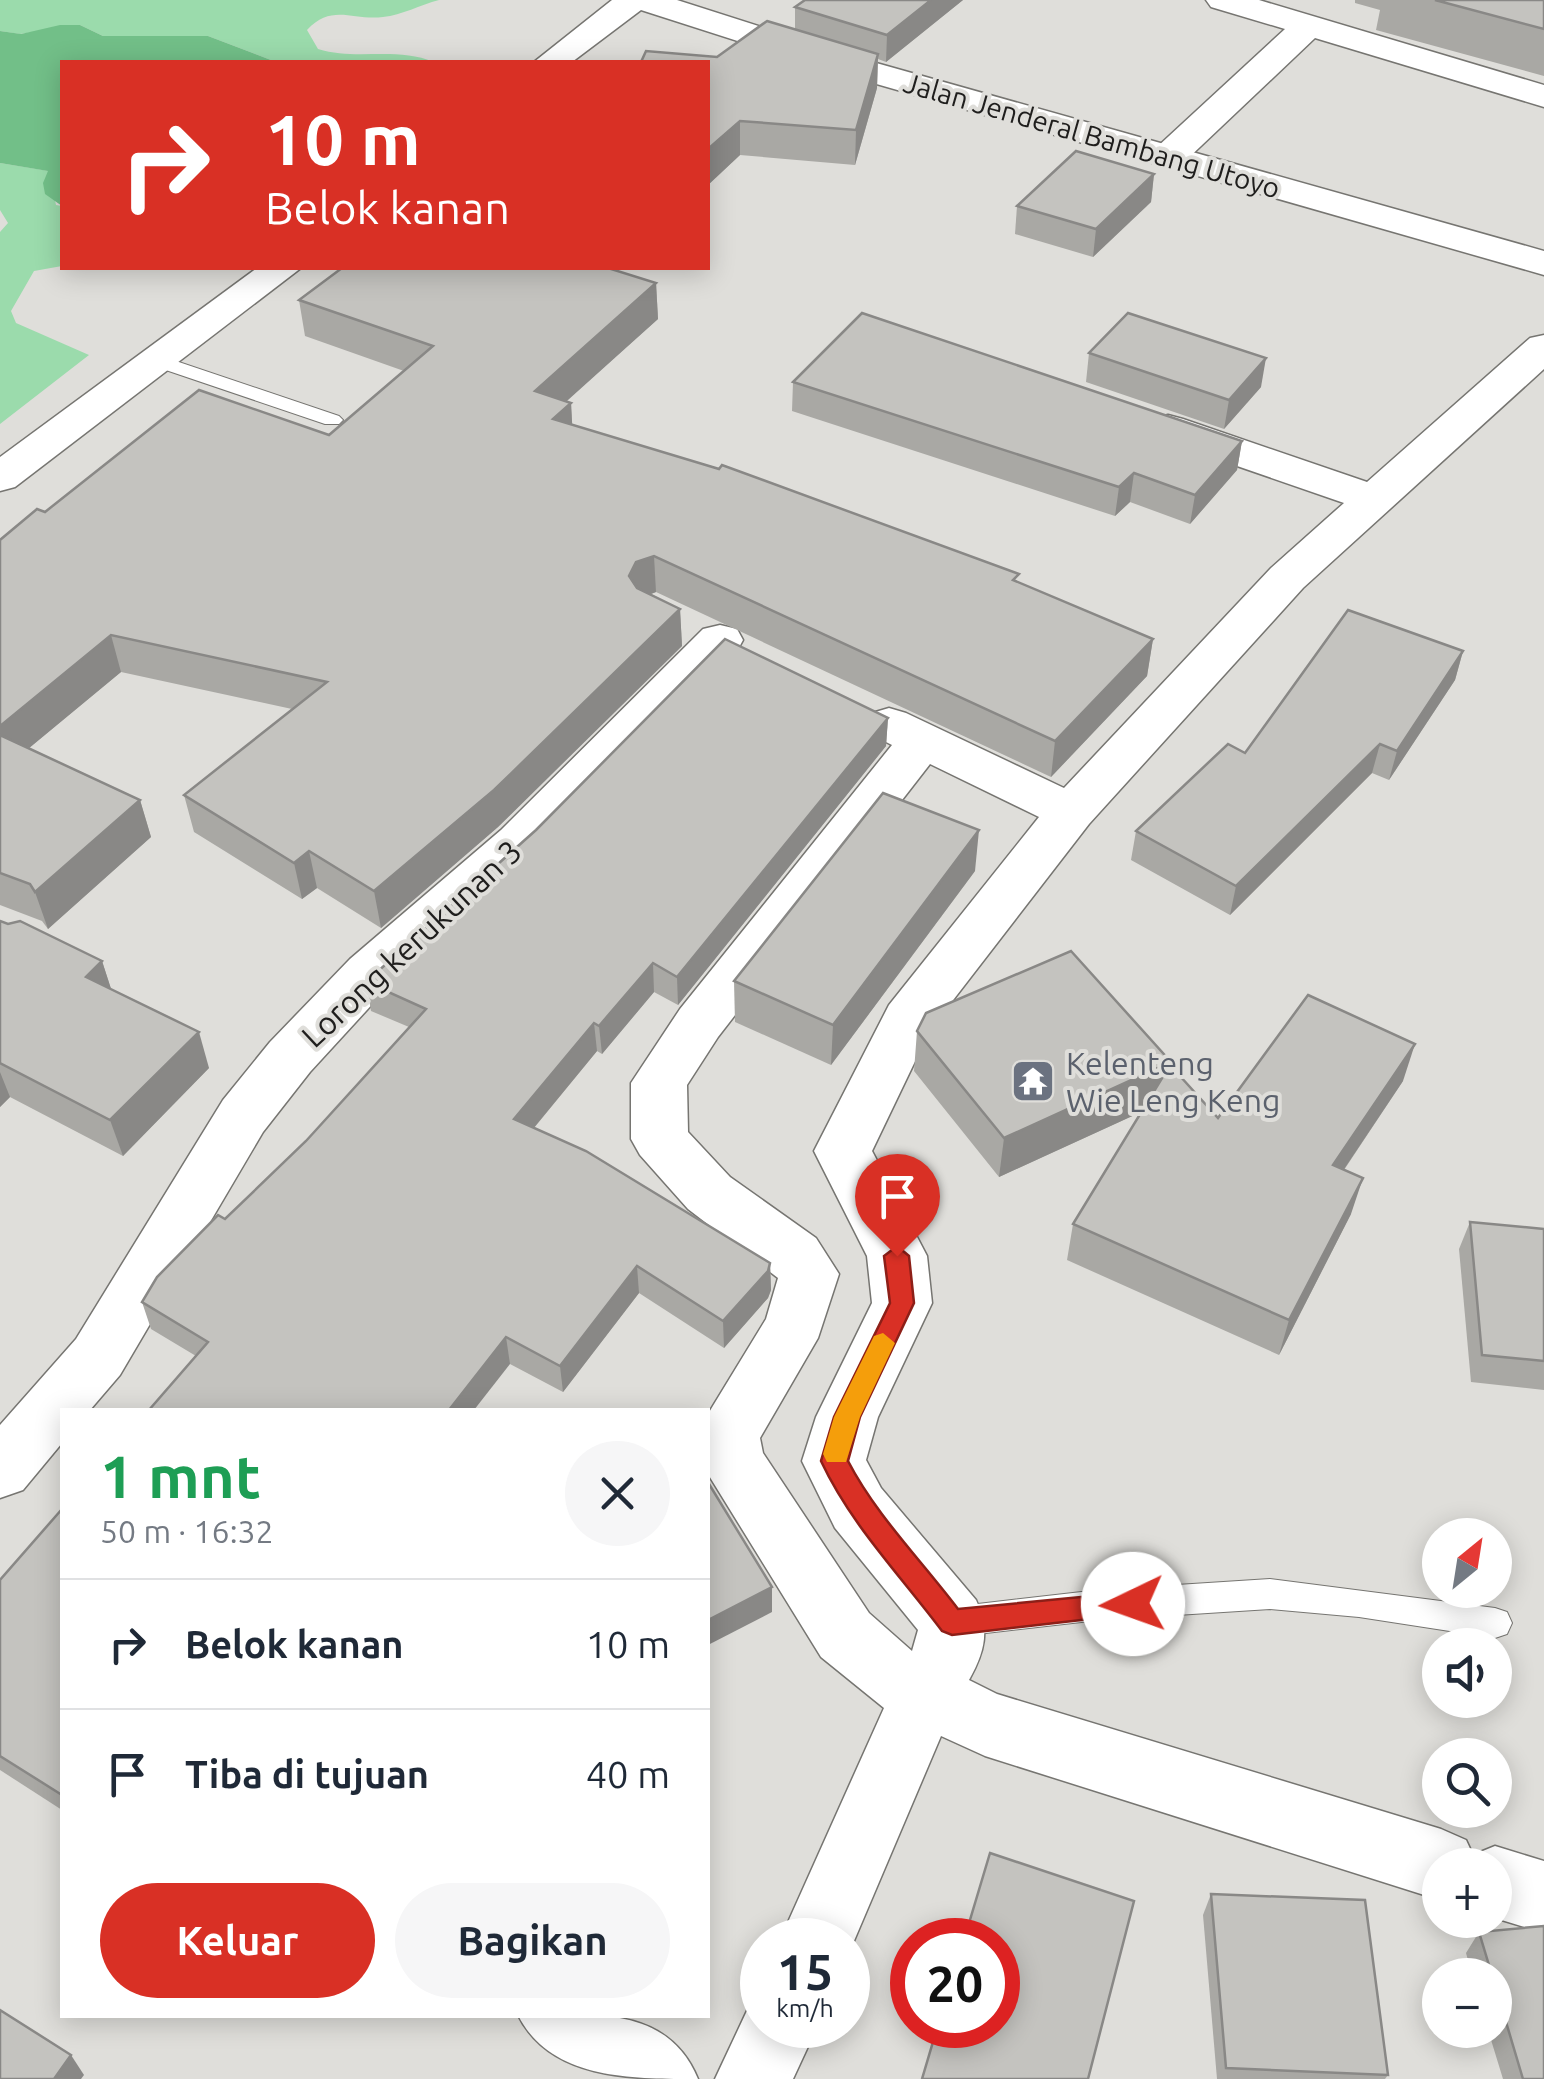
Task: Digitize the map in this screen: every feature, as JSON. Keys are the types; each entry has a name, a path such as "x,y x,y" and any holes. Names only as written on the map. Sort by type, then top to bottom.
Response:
{"street":[{"path":"554,60 634,0"},
{"name":"Jalan Jenderal Bambang Utoyo","path":"643,0 843,64 1544,263"},
{"path":"1223,0 1544,96"},
{"path":"1169,156 1308,26"},
{"path":"0,478 279,270"},
{"path":"827,1918 925,1693 951,1647 952,1622 893,1545 858,1508 834,1461 847,1417 902,1303 897,1256 843,1152 908,1019 1071,812 1287,578 1544,346"},
{"path":"1133,415 1373,499"},
{"name":"Lorong kerukunan 3","path":"0,1470 98,1357 243,1116 290,1057 369,974 519,843 715,638"},
{"path":"855,707 1071,812"},
{"path":"923,740 699,1023 660,1083 660,1139 709,1194 795,1255 809,1274 807,1294 796,1320 728,1437 733,1461 846,1635 895,1678 985,1723 1422,1859"},
{"path":"1512,1887 1544,1897"},
{"path":"561,2018 660,2079"},
{"path":"754,2079 769,2048"}],"lane":[{"path":"158,361 332,420"},
{"path":"952,1622 1100,1605 1166,1604 1214,1595 1270,1594 1359,1602 1495,1624"}],"green space":[{"path":"0,0 439,0 383,17 325,17 307,30 318,49 428,60 271,60 208,36 103,36 80,25 20,34 0,31"},
{"path":"60,25 80,25 103,36 208,36 271,60 60,60 60,205 45,194 43,183 48,171 0,163 0,31 21,34"},
{"path":"0,163 49,171 56,205 60,206 60,266 34,271 11,311 16,323 89,355 0,424 0,232 8,223 0,210"}],"building":[{"path":"805,0 931,0 887,35 795,7"},
{"path":"1435,0 1544,0 1544,29"},
{"path":"767,21 878,54 856,130 740,121 710,147 710,60 642,60 646,51 717,57"},
{"path":"1076,151 1154,174 1096,229 1017,206"},
{"path":"339,270 614,270 656,283 535,391 571,403 553,419 719,469 722,465 1019,574 1013,580 1153,639 1055,741 654,556 636,562 629,576 637,588 680,609 494,790 374,891 309,851 294,863 184,795 327,682 111,635 0,726 0,540 37,509 45,512 199,390 329,435 433,346 299,300"},
{"path":"862,313 1242,441 1195,495 1134,473 1119,487 793,382"},
{"path":"1128,313 1266,358 1229,400 1089,353"},
{"path":"1348,610 1463,651 1397,751 1380,744 1236,886 1136,831 1228,744 1245,753"},
{"path":"725,639 888,718 677,977 653,963 599,1026 594,1023 514,1119 586,1151 770,1263 768,1271 723,1321 637,1266 560,1366 506,1337 451,1408 151,1408 208,1342 142,1302 157,1277 218,1215 225,1219 306,1141 426,1009 366,982 536,830"},
{"path":"0,735 140,800 35,892 30,884 0,873"},
{"path":"883,793 979,830 833,1025 734,981"},
{"path":"0,921 20,921 102,961 86,977 199,1032 110,1120 0,1063"},
{"name":"Kelenteng Wie Leng Keng","path":"1071,951 1171,1062 1004,1138 917,1031 926,1013"},
{"path":"1308,995 1415,1044 1333,1165 1363,1178 1289,1320 1073,1224 1170,1065 1218,1118"},
{"path":"1470,1222 1544,1229 1544,1361 1482,1355"},
{"path":"710,1486 772,1587 710,1619"},
{"path":"60,1511 60,1794 0,1756 0,1580"},
{"path":"990,1853 1134,1901 1088,2079 922,2079 931,2048 1020,2048 1020,1918 971,1918"},
{"path":"1211,1894 1365,1900 1388,2075 1226,2068"},
{"path":"1544,1926 1544,2079 1523,2079 1512,2042 1512,1958 1487,1958 1481,1938 1512,1938 1512,1929"},
{"path":"0,2010 71,2055 54,2079 0,2079"}],"slow traffic":[{"path":"836,1454 847,1417 883,1343"}],"place":[{"name":"Kelenteng Wie Leng Keng","path":"1033,1081"}],"route":[{"path":"897,1256 902,1303 847,1417 834,1461 858,1508 893,1545 952,1622 1133,1604"}]}
